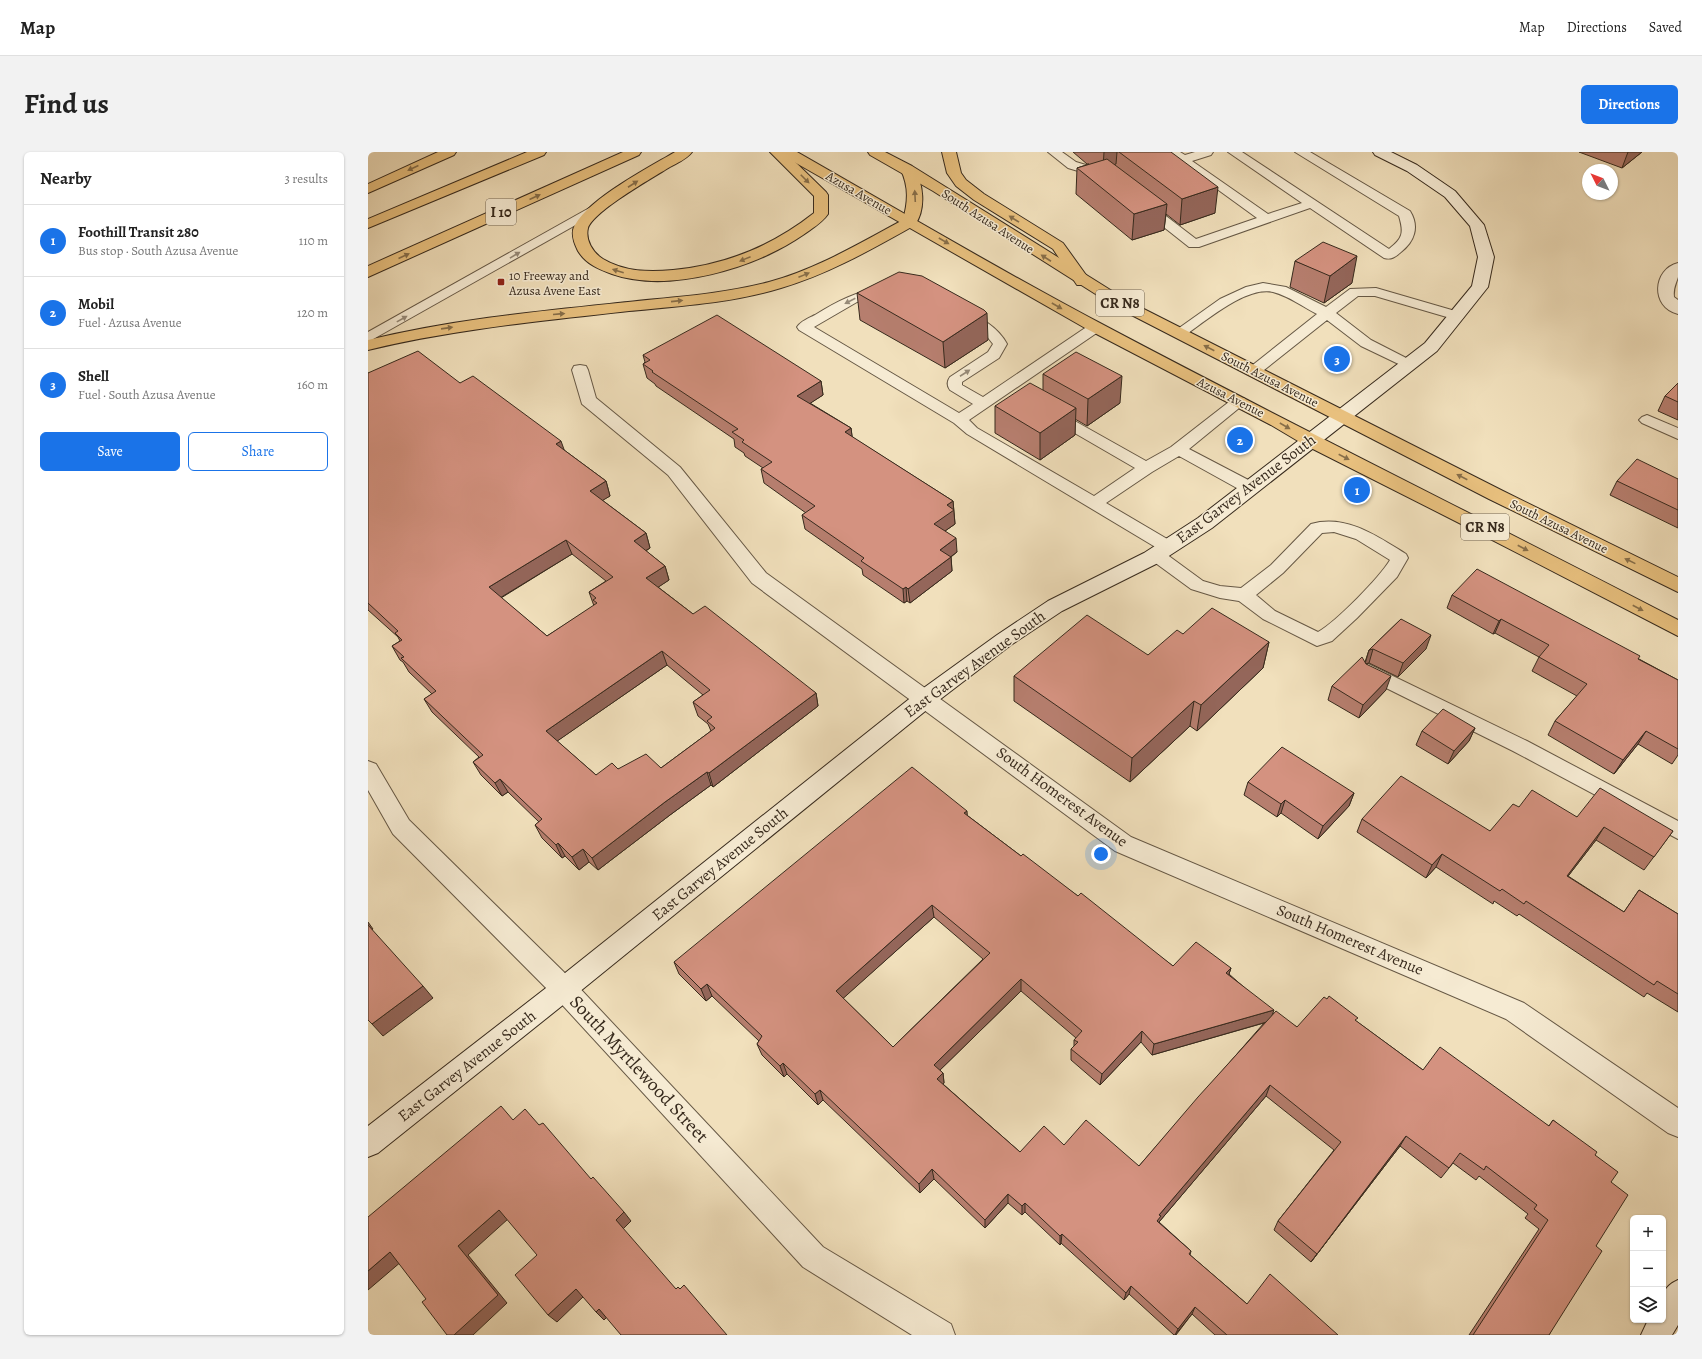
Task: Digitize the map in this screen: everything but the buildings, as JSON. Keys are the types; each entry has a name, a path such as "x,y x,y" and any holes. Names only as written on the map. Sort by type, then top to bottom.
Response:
{"main road":[{"path":"368,189 449,152"},
{"path":"449,190 520,152"},
{"name":"I 10","path":"368,224 539,152"},
{"name":"I 10","path":"368,272 634,152"},
{"path":"685,152 600,206 586,219 579,235 582,245 589,257 608,268 622,273 657,276 700,273 724,267 782,242 804,229 821,214 821,195 777,152"},
{"name":"Azusa Avenue","path":"787,152 1096,328 1239,401 1310,440"},
{"name":"South Azusa Avenue","path":"875,152 908,170 1083,282 1122,304 1678,585"},
{"path":"949,152 954,173 961,183 979,197 1058,246 1083,282"},
{"path":"368,345 434,330 520,318 702,299 755,290 808,273 910,222 916,205 914,181 908,170"},
{"name":"CR N8","path":"1310,440 1474,522 1678,630"}],"street":[{"name":"East Garvey Avenue South","path":"368,1143 564,989 926,698 1004,640 1056,606 1162,551 1205,523 1292,457 1310,440 1343,417 1431,347 1480,287 1486,257 1477,225 1450,194 1412,168 1380,152"},
{"path":"1674,272 1664,286 1666,298 1678,309"},
{"name":"South Homerest Avenue","path":"580,370 588,400 674,471 759,578 926,698 1124,844 1515,1010 1678,1124"},
{"name":"South Myrtlewood Street","path":"368,770 401,827 564,989 813,1257 940,1335"},
{"path":"1656,1335 1678,1295"}],"lane":[{"path":"1054,152 1072,165 1103,174 1115,183"},
{"path":"1158,156 1172,152 1266,219"},
{"path":"1183,160 1207,152"},
{"path":"1234,152 1310,204 1389,255 1405,243 1410,230 1405,214 1301,152"},
{"path":"1103,174 1117,170"},
{"path":"1133,197 1194,244 1310,204"},
{"path":"368,338 600,206"},
{"path":"1179,333 1244,291 1260,286 1274,288 1327,312 1366,343 1409,364"},
{"path":"899,293 876,292 857,298 804,327 959,420 972,431 1095,504 1162,551 1197,585 1220,592 1244,595 1268,615 1317,639 1326,636 1351,614 1391,573 1400,558 1362,535 1335,526 1316,528 1277,569 1244,595"},
{"path":"1254,371 1327,312 1355,292 1376,292 1457,316"},
{"path":"955,312 991,332 1000,344 994,355 955,380 955,387 985,404"},
{"path":"959,420 1008,389 1096,328"},
{"path":"1008,389 1022,397"},
{"path":"1095,504 1146,468 1178,450 1239,401"},
{"path":"1042,408 1146,468"},
{"path":"1647,420 1678,434"},
{"path":"1178,450 1250,488"},
{"path":"1368,671 1520,746 1678,831"}],"place":[{"name":"10 Freeway and Azusa Avene East","path":"501,282"},
{"name":"Shell","path":"1337,359"},
{"name":"Mobil","path":"1240,440"},
{"name":"Foothill Transit 280","path":"1357,490"}]}
